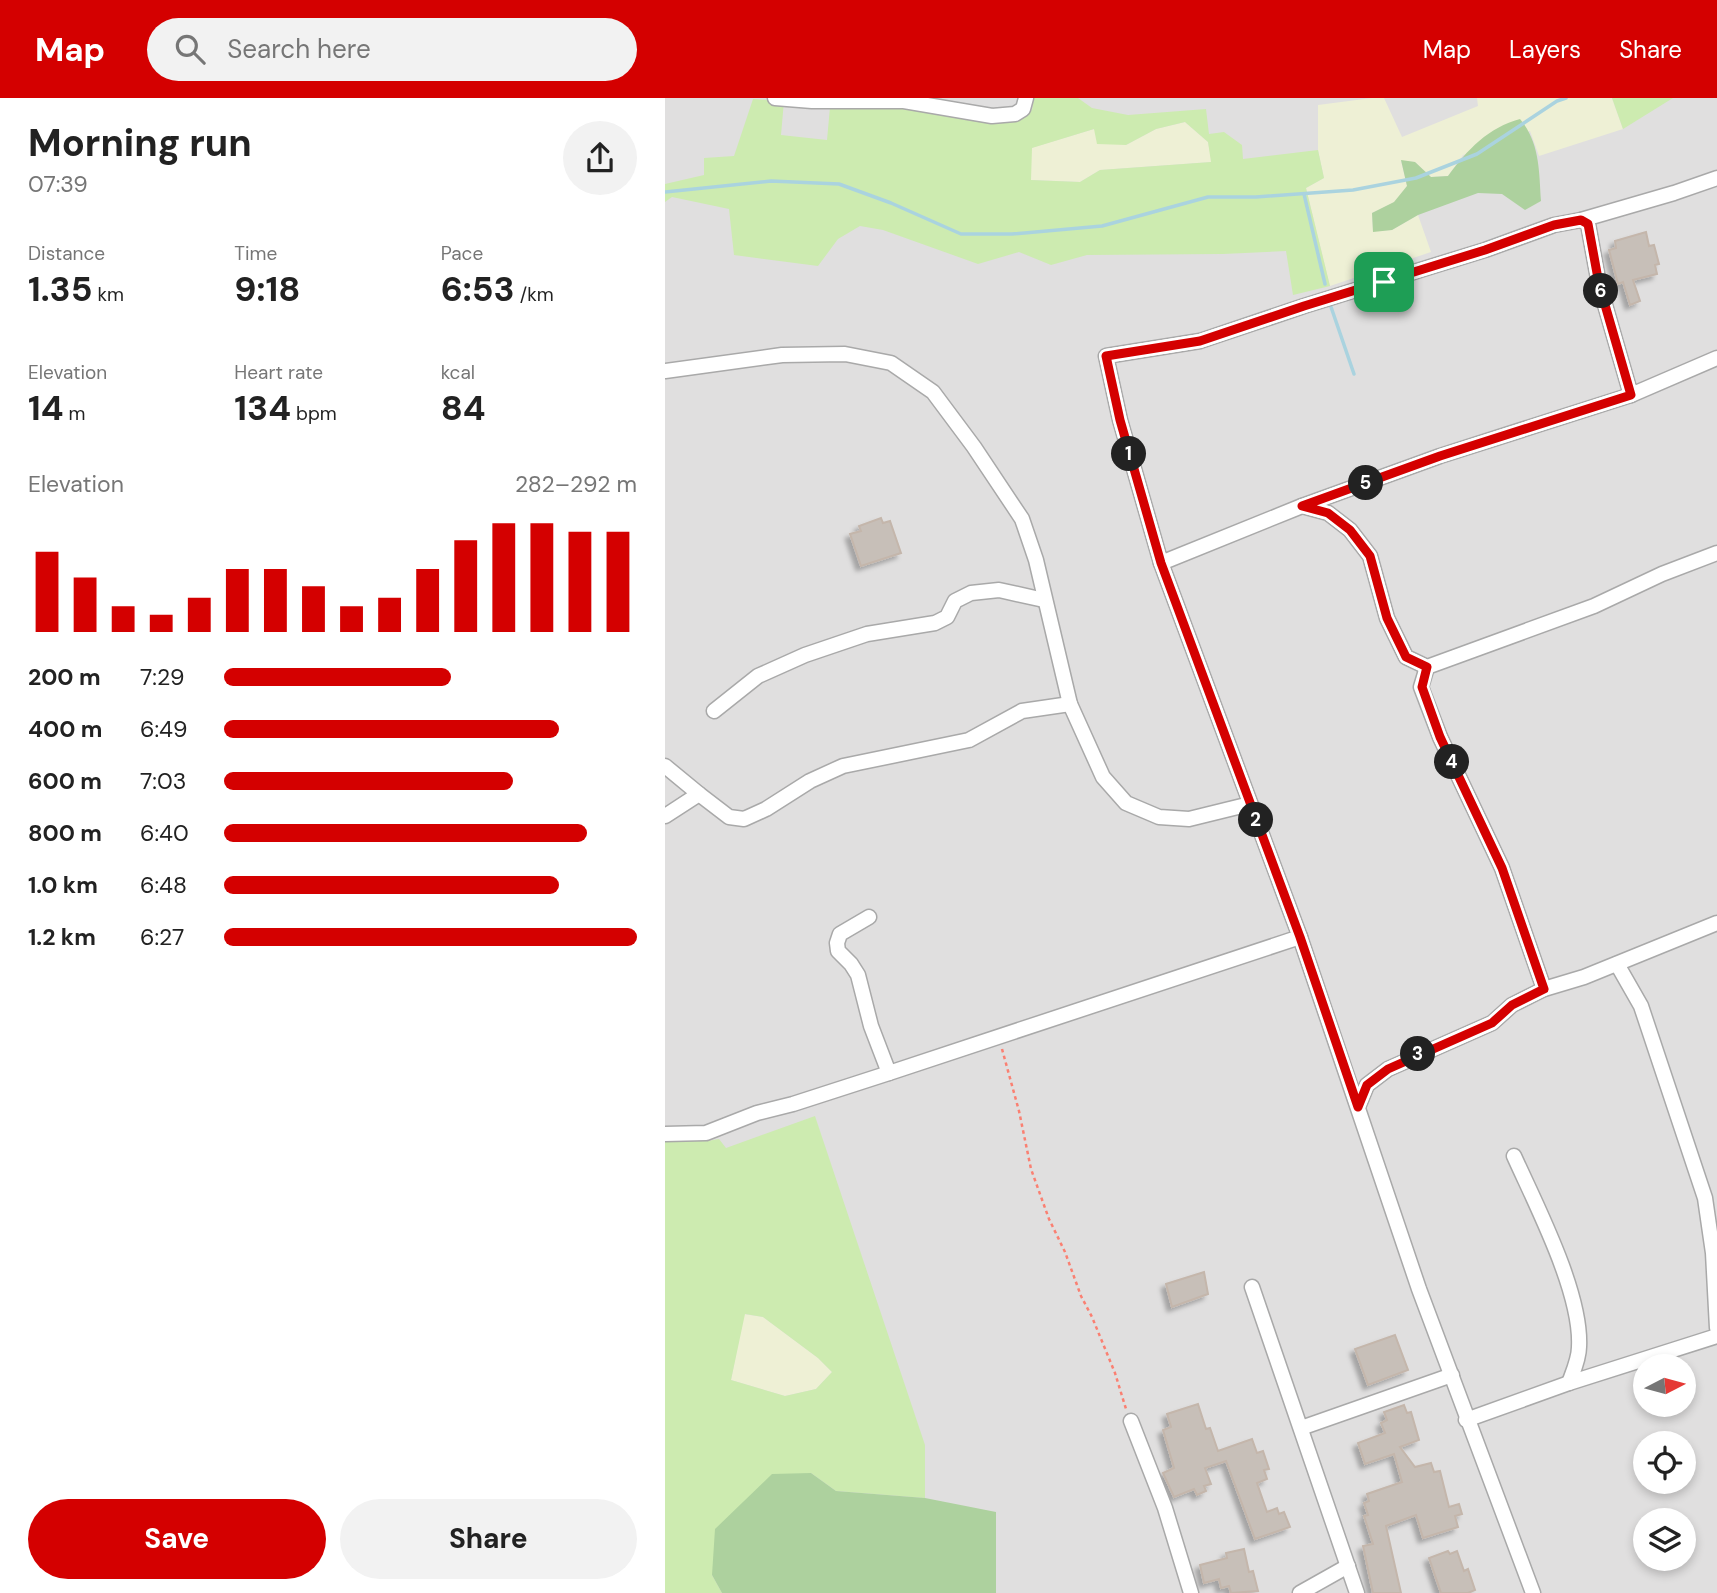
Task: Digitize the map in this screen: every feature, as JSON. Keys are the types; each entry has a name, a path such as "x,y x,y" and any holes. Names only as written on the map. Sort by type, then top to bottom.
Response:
{"street":[{"path":"775,98 906,99 992,116 1015,114 1023,109 1026,98"},
{"path":"1533,1593 1466,1420 1300,937 1161,563 1120,420 1106,356 1200,341 1485,250 1554,225 1581,220 1717,178"},
{"path":"1581,220 1588,224 1599,284 1631,395"},
{"path":"665,371 782,355 845,354 891,363 933,392 1022,519 1036,560 1070,704 1103,777 1126,803 1159,817 1189,819 1250,804"},
{"path":"1161,563 1302,506 1440,456 1631,395 1717,358"},
{"path":"1302,506 1328,513 1350,530 1370,556 1387,618 1406,657 1427,667 1594,606 1717,552"},
{"path":"714,710 758,676 805,655 867,634 935,623 947,617 955,601 971,593 999,590 1044,600"},
{"path":"1427,667 1422,687 1426,699 1440,737 1502,868 1544,989"},
{"path":"665,766 729,817 744,819 766,809 810,781 843,766 969,740 1022,711 1070,704"},
{"path":"665,816 699,794"},
{"path":"869,916 840,934 838,951 858,975 871,1026 889,1073"},
{"path":"1358,1107 1367,1085 1388,1069 1492,1023 1512,1005 1544,989 1617,964 1717,923"},
{"path":"665,1134 706,1133 757,1113 889,1073 1300,937"},
{"path":"1617,964 1641,1006 1705,1198 1713,1252 1717,1328"},
{"path":"1514,1156 1560,1261 1575,1310 1579,1346 1569,1383"},
{"path":"1252,1287 1357,1593"},
{"path":"1466,1420 1569,1383 1717,1336"},
{"path":"1301,1428 1452,1375"},
{"path":"1131,1421 1165,1508 1191,1593"},
{"path":"1300,1593 1348,1566"}],"path":[{"path":"997,1036 1019,1111 1031,1168 1081,1296 1093,1317 1131,1421"}],"shaded area":[{"path":"665,98 1717,98 1717,1593 665,1593"}],"green space":[{"path":"1034,98 1078,98 1092,108 1128,115 1206,109 1209,134 1224,132 1242,145 1243,159 1318,150 1324,178 1306,188 1330,286 1293,295 1286,251 1087,255 1051,265 1019,252 978,264 883,230 860,226 838,239 818,266 734,255 729,209 672,197 665,202 665,184 704,175 704,158 734,156 753,99 784,101 781,135 827,140 830,107 888,107 974,116 1018,117 1032,110","holes":["1185,122 1208,142 1211,162 1100,170 1080,182 1031,180 1032,148 1094,129 1097,144 1126,145 1156,129"]},
{"path":"1384,98 1402,137 1478,106 1477,98 1612,98 1623,129 1539,156 1530,131 1463,155 1448,176 1431,177 1415,162 1401,161 1407,186 1395,202 1372,213 1373,231 1392,230 1418,215 1431,252 1330,286 1306,188 1324,178 1318,150 1318,105"},
{"path":"1612,98 1673,98 1623,129"},
{"path":"1520,119 1535,148 1541,201 1525,210 1502,194 1478,193 1418,215 1392,230 1373,232 1372,213 1394,202 1407,186 1401,160 1415,162 1431,177 1448,176 1479,141 1498,128"},
{"path":"1185,122 1208,142 1212,162 1100,170 1080,182 1031,180 1031,148 1094,129 1126,145 1156,129"},
{"path":"815,1116 925,1445 925,1498 836,1491 811,1473 712,1575 722,1593 665,1593 665,1126 695,1126 707,1141 719,1139 726,1148","holes":["745,1314 763,1317 818,1358 832,1372 816,1389 785,1396 731,1380"]},
{"path":"744,1314 763,1317 818,1358 832,1372 816,1389 785,1396 731,1380"},
{"path":"811,1473 836,1491 925,1498 996,1512 996,1593 722,1593 712,1575 715,1529 772,1474"}],"building":[{"path":"1646,232 1649,246 1654,245 1659,264 1655,265 1657,274 1633,280 1640,301 1630,305 1623,282 1618,284 1609,250 1616,248 1615,241"},
{"path":"881,518 883,523 890,521 901,553 861,566 850,534 861,531 859,526"},
{"path":"1204,1272 1208,1294 1172,1307 1166,1284"},
{"path":"1395,1335 1408,1370 1368,1385 1355,1349"},
{"path":"1198,1404 1206,1429 1210,1428 1218,1451 1252,1439 1257,1453 1263,1451 1269,1469 1264,1470 1267,1479 1257,1483 1267,1512 1277,1508 1279,1514 1284,1512 1290,1527 1255,1539 1226,1461 1205,1468 1211,1484 1204,1486 1206,1491 1197,1495 1194,1489 1174,1497 1163,1473 1174,1468 1163,1430 1171,1427 1167,1414"},
{"path":"1404,1405 1407,1413 1411,1412 1419,1440 1400,1447 1415,1467 1431,1463 1434,1472 1440,1471 1449,1507 1459,1504 1462,1514 1455,1516 1458,1527 1423,1538 1416,1515 1386,1526 1401,1593 1373,1593 1363,1546 1373,1544 1364,1516 1368,1515 1364,1503 1369,1501 1367,1494 1402,1482 1394,1454 1365,1464 1358,1443 1385,1433 1381,1423 1387,1420 1384,1412"},
{"path":"1244,1549 1249,1572 1253,1571 1258,1591 1231,1593 1229,1586 1221,1588 1219,1579 1204,1583 1200,1565 1227,1558 1226,1553"},
{"path":"1448,1551 1450,1554 1457,1551 1464,1571 1468,1569 1475,1590 1468,1593 1441,1593 1429,1558"}],"waterway":[{"path":"665,192 771,181 839,184 891,203 961,234 1012,234 1102,226 1208,197 1256,197 1353,190 1416,178 1477,154 1557,101 1566,98"},
{"path":"1304,194 1325,284"},
{"path":"1330,304 1354,374"}],"route":[{"path":"1581,220 1588,224 1599,284 1631,395 1440,456 1302,506 1328,513 1350,530 1370,556 1387,618 1406,657 1427,667 1422,687 1440,737 1502,868 1544,989 1512,1005 1492,1023 1388,1069 1367,1085 1358,1107 1300,937 1161,563 1120,420 1106,356 1200,341 1384,282 1554,225 1581,220"}]}
